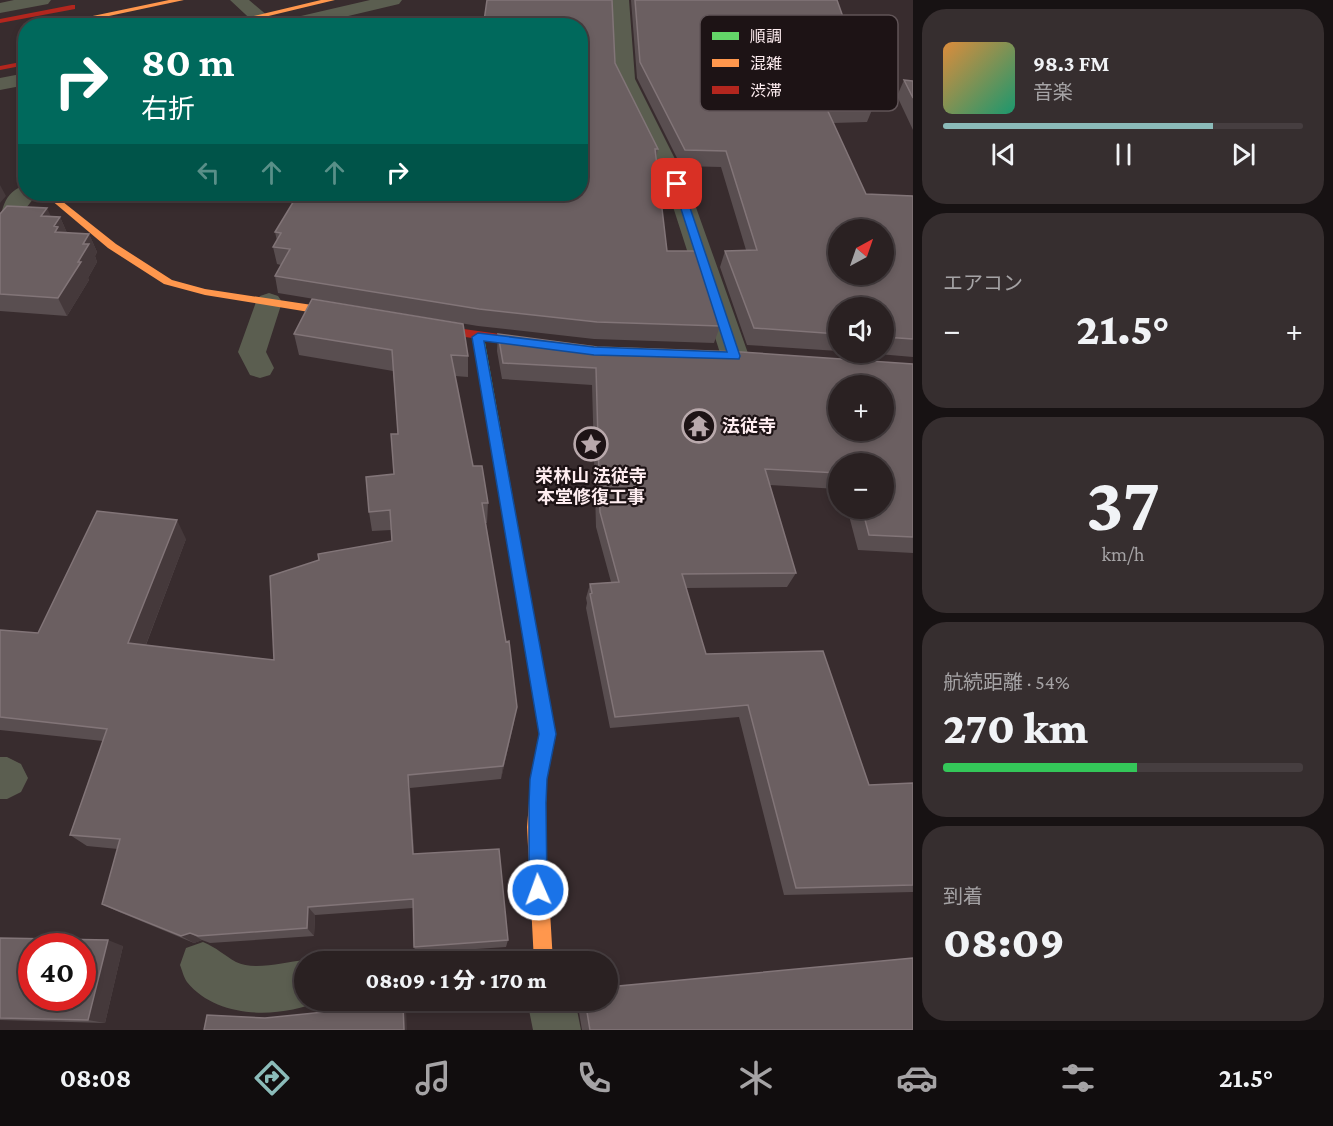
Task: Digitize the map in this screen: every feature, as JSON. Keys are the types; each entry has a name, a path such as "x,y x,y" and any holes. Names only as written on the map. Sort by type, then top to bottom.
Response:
{"main road":[{"path":"5,16 109,0"},
{"path":"89,18 180,0"},
{"path":"250,18 331,0"},
{"path":"0,34 18,31"},
{"path":"0,68 18,65"},
{"path":"57,201 112,246 168,282 205,292 371,318"},
{"path":"405,324 478,337 559,346"},
{"path":"478,337 548,734 539,779 536,827 543,951"}],"street":[{"path":"5,16 42,0"},
{"path":"240,0 260,18"},
{"path":"315,18 393,0"},
{"path":"620,0 625,79 677,184 735,356"},
{"path":"0,84 18,81"},
{"path":"0,184 18,185"},
{"path":"0,225 19,201"},
{"path":"260,368 252,352 269,302"},
{"path":"203,965 228,986 256,989 294,985"},
{"path":"553,1011 557,1030"}],"building":[{"path":"487,0 612,0 615,63 658,149 655,149 667,251 695,251 720,326 597,322 479,309 275,276 290,249 273,247 281,233 275,232 294,201 588,201 588,18 484,18"},
{"path":"635,0 837,0 842,15 700,15 700,111 828,111 866,194 913,196 913,339 894,338 894,297 828,297 828,333 754,328 725,251 757,250 726,151 685,150 640,62"},
{"path":"904,80 913,81 913,98"},
{"path":"7,206 47,208 41,216 60,217 54,226 58,227 55,232 89,234 83,244 89,244 78,262 81,262 58,298 0,294 0,214"},
{"path":"312,299 463,324 468,356 451,355 473,466 482,466 488,503 482,503 506,642 509,641 517,707 503,766 408,775 413,854 499,849 508,940 414,947 413,899 308,907 307,928 198,936 190,933 181,936 102,904 120,839 70,835 107,729 0,717 0,630 38,633 97,511 177,520 128,643 274,660 270,576 319,560 318,554 392,541 390,510 369,512 366,477 394,474 391,434 398,434 392,350 294,334"},
{"path":"498,334 597,347 741,352 828,358 828,363 913,364 913,537 869,535 865,519 894,519 894,453 828,453 828,472 765,469 796,573 682,574 706,654 823,651 869,785 913,783 913,885 796,888 748,705 615,717 590,594 592,593 590,584 619,582 600,512 596,368 503,363"},
{"path":"0,938 18,938 18,1011 90,1011 88,1020 0,1018"},
{"path":"96,940 108,940 96,988"},
{"path":"913,958 913,1030 590,1030 587,1011 618,1011 618,986"},
{"path":"334,1011 403,1011 404,1030 204,1030 207,1015 265,1018"}],"traffic: fast":[{"path":"478,337 527,616"}],"traffic: slow":[{"path":"89,18 180,0"},
{"path":"251,18 331,0"},
{"path":"57,201 112,246 168,282 205,292 352,315"},
{"path":"527,616 548,734 539,779 536,827 543,951"}],"traffic: jam":[{"path":"0,21 72,7"},
{"path":"0,68 18,65"},
{"path":"421,327 542,344"}],"place":[{"name":"法従寺","path":"699,426"},
{"name":"栄林山 法従寺 本堂修復工事","path":"591,444"}],"route":[{"path":"538,890 537,803 539,779 548,734 478,337 594,351 735,356 677,184"}]}
